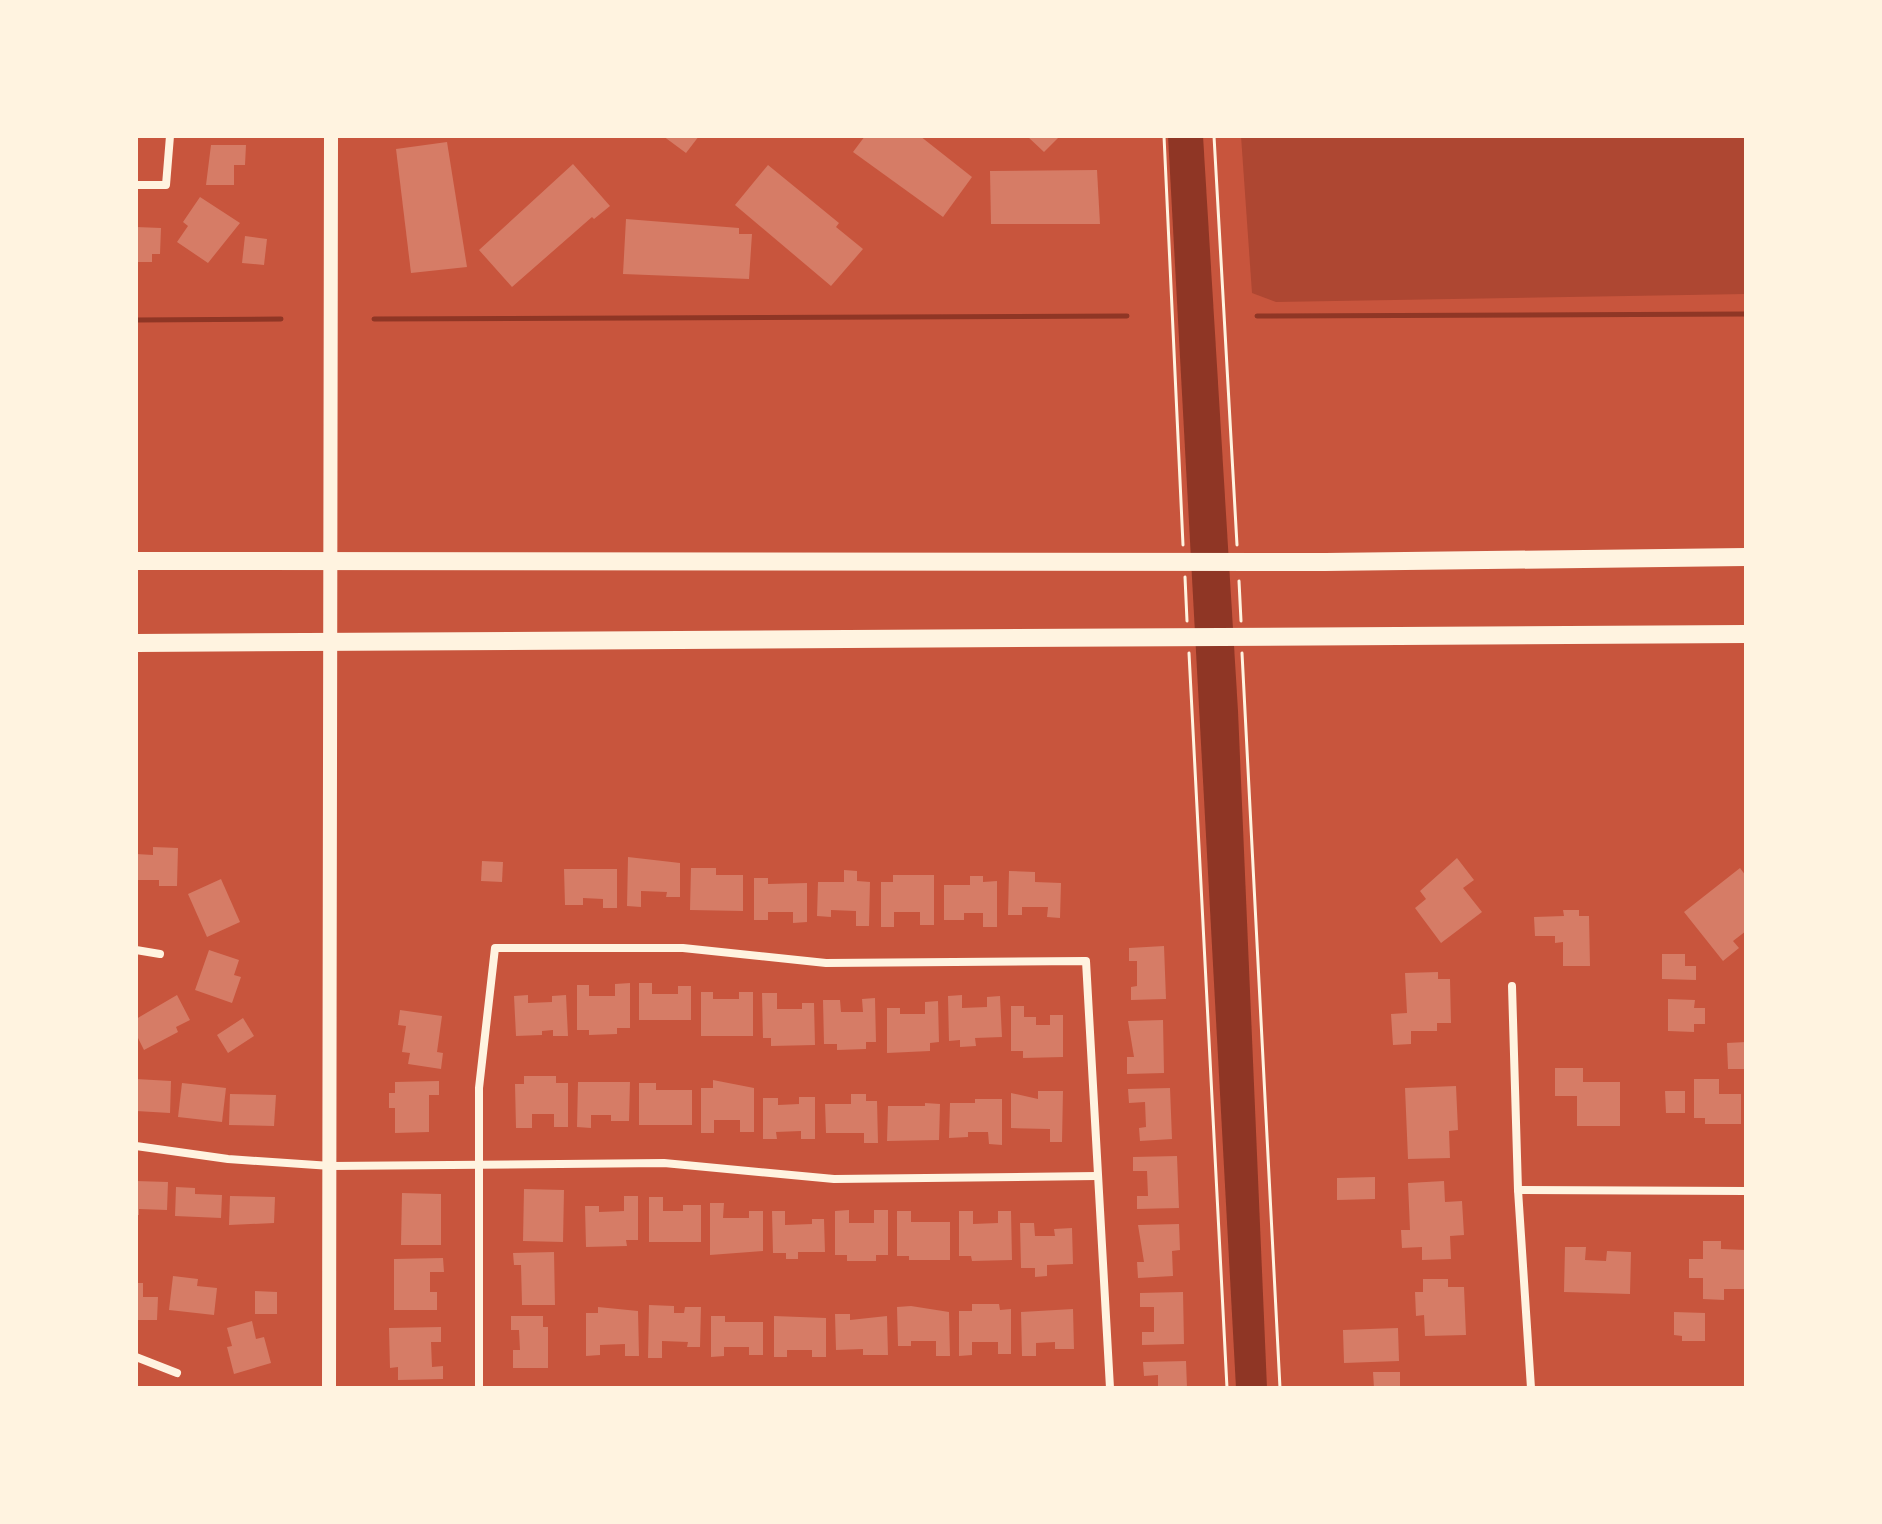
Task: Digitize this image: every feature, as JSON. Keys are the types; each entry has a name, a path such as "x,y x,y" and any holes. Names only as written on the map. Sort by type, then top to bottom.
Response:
{"highway":[{"path":"136,561 1325,562 1746,557"},
{"path":"136,643 1746,634"}],"main road":[{"path":"329,1388 331,136"}],"street":[{"path":"136,185 166,185 170,136"},
{"path":"479,1388 479,1088 495,948 683,948 826,963 1086,961 1110,1388"},
{"path":"136,950 160,954"},
{"path":"1512,986 1518,1190 1531,1388"},
{"path":"136,1146 228,1159 331,1166 664,1163 834,1179 1097,1176"},
{"path":"1518,1190 1746,1191"},
{"path":"136,1357 177,1373"}],"path":[{"path":"1164,136 1184,558"},
{"path":"1214,136 1237,547"},
{"path":"1185,573 1188,635"},
{"path":"1238,579 1241,626"},
{"path":"1242,642 1280,1388"},
{"path":"1189,650 1227,1388"}],"shaded area":[{"path":"1168,136 1203,136 1238,711 1267,1388 1236,1388"},
{"path":"1241,136 1746,136 1746,294 1276,302 1252,293"}],"building":[{"path":"663,136 699,136 686,153"},
{"path":"865,136 920,136 972,177 943,217 853,152"},
{"path":"1027,136 1060,136 1044,152"},
{"path":"447,142 467,267 411,273 396,149"},
{"path":"211,145 246,145 245,165 234,165 234,185 206,185"},
{"path":"573,164 610,206 594,219 592,217 512,287 479,250"},
{"path":"768,165 839,223 836,227 863,249 831,286 735,205"},
{"path":"1097,170 1100,224 991,224 990,171"},
{"path":"200,197 240,223 208,263 177,242 188,226 183,222"},
{"path":"626,219 739,228 739,234 752,234 749,279 623,274"},
{"path":"136,227 161,228 160,254 152,254 152,262 136,262"},
{"path":"245,236 267,239 264,265 242,263"},
{"path":"153,847 178,848 177,886 159,886 159,880 136,880 136,854 153,855"},
{"path":"628,857 680,863 680,897 666,897 667,892 641,891 641,907 627,906"},
{"path":"1457,858 1474,880 1463,888 1482,912 1441,943 1415,908 1426,899 1420,891"},
{"path":"482,861 503,862 502,882 481,881"},
{"path":"691,868 716,868 716,875 743,875 743,911 690,910"},
{"path":"1740,868 1746,876 1746,931 1733,941 1739,948 1723,961 1684,912"},
{"path":"564,869 617,869 617,908 603,908 603,899 583,898 583,905 565,905"},
{"path":"844,870 857,871 857,881 870,882 869,926 856,926 856,911 831,910 831,917 817,916 818,882 844,882"},
{"path":"1009,871 1035,872 1035,882 1061,883 1060,918 1047,917 1048,907 1022,907 1022,915 1008,915"},
{"path":"893,875 934,875 934,925 920,925 920,912 894,912 894,927 881,927 881,882 893,882"},
{"path":"970,876 983,876 983,882 997,881 997,927 983,927 983,913 964,913 964,920 944,920 944,885 970,885"},
{"path":"754,878 768,878 768,884 807,883 807,922 793,923 793,912 768,912 768,920 754,920"},
{"path":"221,879 240,922 207,937 188,894"},
{"path":"1563,910 1579,910 1579,916 1589,916 1590,966 1563,966 1563,942 1555,943 1555,936 1535,936 1534,917 1564,916"},
{"path":"1164,946 1166,999 1131,1000 1131,987 1137,986 1137,961 1129,961 1129,948"},
{"path":"209,950 239,960 234,975 241,977 232,1003 195,990"},
{"path":"1662,954 1685,954 1685,966 1696,966 1696,980 1662,979"},
{"path":"1438,972 1438,979 1450,979 1451,1023 1437,1023 1437,1031 1411,1031 1411,1044 1393,1045 1391,1014 1407,1013 1405,973"},
{"path":"630,983 630,1028 617,1028 617,1034 589,1035 589,1030 577,1030 577,985 589,985 589,996 615,996 615,984"},
{"path":"639,983 652,983 652,994 678,994 678,986 691,986 691,1020 639,1020"},
{"path":"701,992 713,992 713,999 739,999 739,992 753,992 753,1036 701,1036"},
{"path":"762,993 777,993 777,1009 802,1009 802,1003 814,1003 815,1045 771,1046 771,1038 763,1038"},
{"path":"177,995 190,1020 176,1027 178,1032 144,1050 136,1034 136,1019"},
{"path":"528,995 528,1003 552,1002 552,996 566,995 568,1036 553,1036 553,1030 542,1031 542,1035 516,1036 514,996"},
{"path":"962,995 962,1008 987,1007 987,997 1000,996 1002,1037 975,1038 976,1046 960,1047 960,1040 949,1041 948,996"},
{"path":"875,998 876,1042 866,1042 866,1049 837,1050 837,1044 824,1044 823,1000 840,1000 841,1012 863,1012 862,999"},
{"path":"1668,999 1695,1000 1694,1008 1705,1008 1705,1024 1694,1024 1694,1032 1668,1031"},
{"path":"938,1001 939,1042 930,1043 930,1051 887,1053 887,1008 900,1008 900,1014 925,1014 925,1002"},
{"path":"1011,1006 1024,1006 1024,1017 1036,1017 1036,1025 1050,1025 1050,1015 1063,1015 1063,1057 1023,1058 1023,1051 1011,1051"},
{"path":"400,1010 442,1016 437,1052 443,1053 441,1069 408,1064 410,1053 402,1052 406,1026 398,1025"},
{"path":"243,1018 254,1036 228,1053 217,1035"},
{"path":"1163,1020 1164,1073 1127,1074 1127,1057 1134,1057 1128,1021"},
{"path":"1746,1042 1746,1069 1728,1069 1727,1043"},
{"path":"1555,1068 1583,1068 1583,1082 1620,1082 1620,1126 1577,1126 1577,1096 1555,1096"},
{"path":"524,1076 556,1076 556,1083 568,1083 568,1127 554,1127 554,1114 532,1114 532,1128 516,1128 515,1084 524,1084"},
{"path":"136,1079 171,1081 170,1113 136,1111"},
{"path":"1694,1079 1719,1079 1719,1094 1741,1094 1741,1124 1705,1124 1705,1118 1694,1118"},
{"path":"713,1080 754,1088 754,1132 740,1132 740,1120 714,1120 714,1133 701,1133 701,1088 713,1088"},
{"path":"439,1081 439,1095 429,1095 429,1132 395,1133 395,1108 389,1108 389,1093 395,1093 395,1082"},
{"path":"578,1082 630,1082 629,1121 611,1121 611,1115 591,1115 591,1128 577,1127"},
{"path":"182,1083 226,1088 222,1122 178,1117"},
{"path":"639,1083 656,1083 656,1090 692,1090 692,1125 639,1125"},
{"path":"1456,1086 1458,1130 1449,1131 1450,1158 1408,1159 1405,1088"},
{"path":"1170,1088 1172,1139 1140,1141 1139,1128 1146,1127 1145,1102 1129,1103 1128,1089"},
{"path":"1038,1091 1063,1091 1062,1142 1050,1142 1050,1129 1011,1128 1011,1093 1038,1099"},
{"path":"1665,1091 1685,1091 1685,1113 1666,1113"},
{"path":"230,1094 276,1095 274,1126 229,1125"},
{"path":"851,1094 866,1094 866,1101 877,1101 878,1143 864,1143 864,1133 826,1133 825,1104 851,1104"},
{"path":"799,1097 815,1097 815,1139 801,1139 801,1131 776,1132 777,1139 763,1139 763,1098 778,1098 778,1105 799,1104"},
{"path":"975,1099 1002,1099 1002,1145 989,1144 988,1132 968,1132 968,1137 949,1138 950,1103 975,1103"},
{"path":"925,1103 940,1104 939,1140 887,1141 888,1106 925,1106"},
{"path":"1177,1156 1179,1208 1137,1209 1137,1196 1148,1196 1147,1171 1133,1171 1133,1157"},
{"path":"1375,1177 1375,1199 1337,1200 1337,1178"},
{"path":"136,1181 168,1182 167,1210 139,1209 139,1215 136,1215"},
{"path":"1444,1181 1445,1202 1462,1201 1464,1235 1450,1236 1451,1259 1422,1260 1422,1247 1402,1248 1401,1230 1410,1230 1408,1183"},
{"path":"176,1187 195,1188 195,1194 222,1195 221,1218 175,1216"},
{"path":"524,1189 564,1190 563,1242 523,1241"},
{"path":"402,1193 441,1194 441,1245 401,1245"},
{"path":"230,1196 275,1197 274,1223 229,1225"},
{"path":"624,1196 638,1196 638,1240 626,1240 627,1246 586,1247 585,1206 599,1206 599,1212 624,1211"},
{"path":"649,1197 663,1197 663,1211 683,1211 683,1205 701,1205 701,1242 649,1242"},
{"path":"710,1203 724,1203 723,1218 749,1218 749,1211 763,1211 763,1251 710,1255"},
{"path":"849,1210 849,1223 874,1223 874,1210 888,1210 888,1255 876,1255 876,1261 847,1261 847,1255 835,1255 835,1211"},
{"path":"772,1211 785,1211 785,1225 812,1224 812,1219 824,1219 825,1252 798,1252 798,1259 786,1259 786,1253 773,1253"},
{"path":"897,1211 911,1211 911,1222 950,1222 950,1260 909,1260 909,1256 897,1256"},
{"path":"959,1211 973,1211 973,1224 998,1223 998,1211 1011,1211 1012,1260 972,1261 971,1256 959,1256"},
{"path":"1020,1223 1034,1223 1035,1236 1055,1236 1054,1229 1072,1228 1073,1264 1047,1265 1047,1276 1035,1277 1035,1268 1021,1268"},
{"path":"1179,1224 1180,1250 1172,1251 1173,1276 1138,1278 1137,1262 1144,1262 1138,1225"},
{"path":"1703,1241 1721,1241 1721,1249 1746,1250 1746,1289 1724,1289 1724,1300 1703,1299 1703,1278 1689,1278 1689,1259 1703,1259"},
{"path":"1565,1247 1586,1247 1585,1260 1606,1261 1607,1251 1631,1252 1630,1294 1564,1292"},
{"path":"554,1252 555,1305 522,1305 521,1265 514,1265 513,1253"},
{"path":"443,1258 444,1272 430,1272 430,1292 437,1292 437,1310 394,1310 394,1259"},
{"path":"173,1276 198,1279 197,1286 217,1288 214,1315 169,1310"},
{"path":"1423,1279 1448,1279 1448,1287 1464,1287 1466,1335 1425,1336 1424,1315 1416,1316 1415,1292 1423,1292"},
{"path":"136,1283 143,1283 143,1297 158,1297 157,1320 136,1320"},
{"path":"255,1291 277,1292 277,1314 255,1314"},
{"path":"1183,1292 1184,1344 1142,1345 1142,1332 1154,1332 1154,1307 1140,1307 1140,1293"},
{"path":"972,1304 999,1304 1000,1310 1011,1309 1011,1354 998,1354 998,1342 972,1342 972,1355 959,1356 959,1311 972,1311"},
{"path":"649,1305 674,1306 674,1313 684,1313 685,1307 701,1307 700,1347 687,1347 688,1342 662,1341 662,1358 648,1358"},
{"path":"598,1307 638,1311 639,1356 625,1356 625,1344 600,1345 600,1355 586,1356 586,1313 598,1313"},
{"path":"897,1307 949,1312 950,1356 936,1356 936,1341 911,1341 911,1346 898,1346"},
{"path":"1073,1309 1074,1349 1055,1349 1055,1342 1036,1343 1036,1356 1022,1356 1021,1312"},
{"path":"1674,1312 1705,1313 1705,1341 1682,1341 1682,1336 1674,1335"},
{"path":"835,1314 850,1314 850,1320 887,1316 888,1355 863,1355 863,1349 836,1350"},
{"path":"511,1316 543,1316 543,1327 548,1327 548,1368 513,1368 513,1350 520,1350 519,1330 511,1330"},
{"path":"711,1316 725,1316 725,1322 763,1322 763,1355 749,1355 749,1347 724,1347 724,1356 711,1357"},
{"path":"774,1316 826,1318 826,1357 812,1357 812,1350 787,1350 787,1357 774,1357"},
{"path":"252,1321 256,1339 264,1337 271,1363 234,1374 227,1347 232,1346 227,1328"},
{"path":"441,1327 441,1342 431,1342 432,1367 443,1366 443,1379 398,1380 398,1367 390,1368 389,1328"},
{"path":"1398,1328 1399,1361 1344,1363 1343,1330"},
{"path":"1186,1361 1187,1388 1158,1388 1158,1375 1144,1376 1143,1362"},
{"path":"1373,1372 1400,1372 1400,1388 1374,1388"}],"waterway":[{"path":"1257,316 1746,314"},
{"path":"374,319 1127,316"},
{"path":"136,320 281,319"}]}
